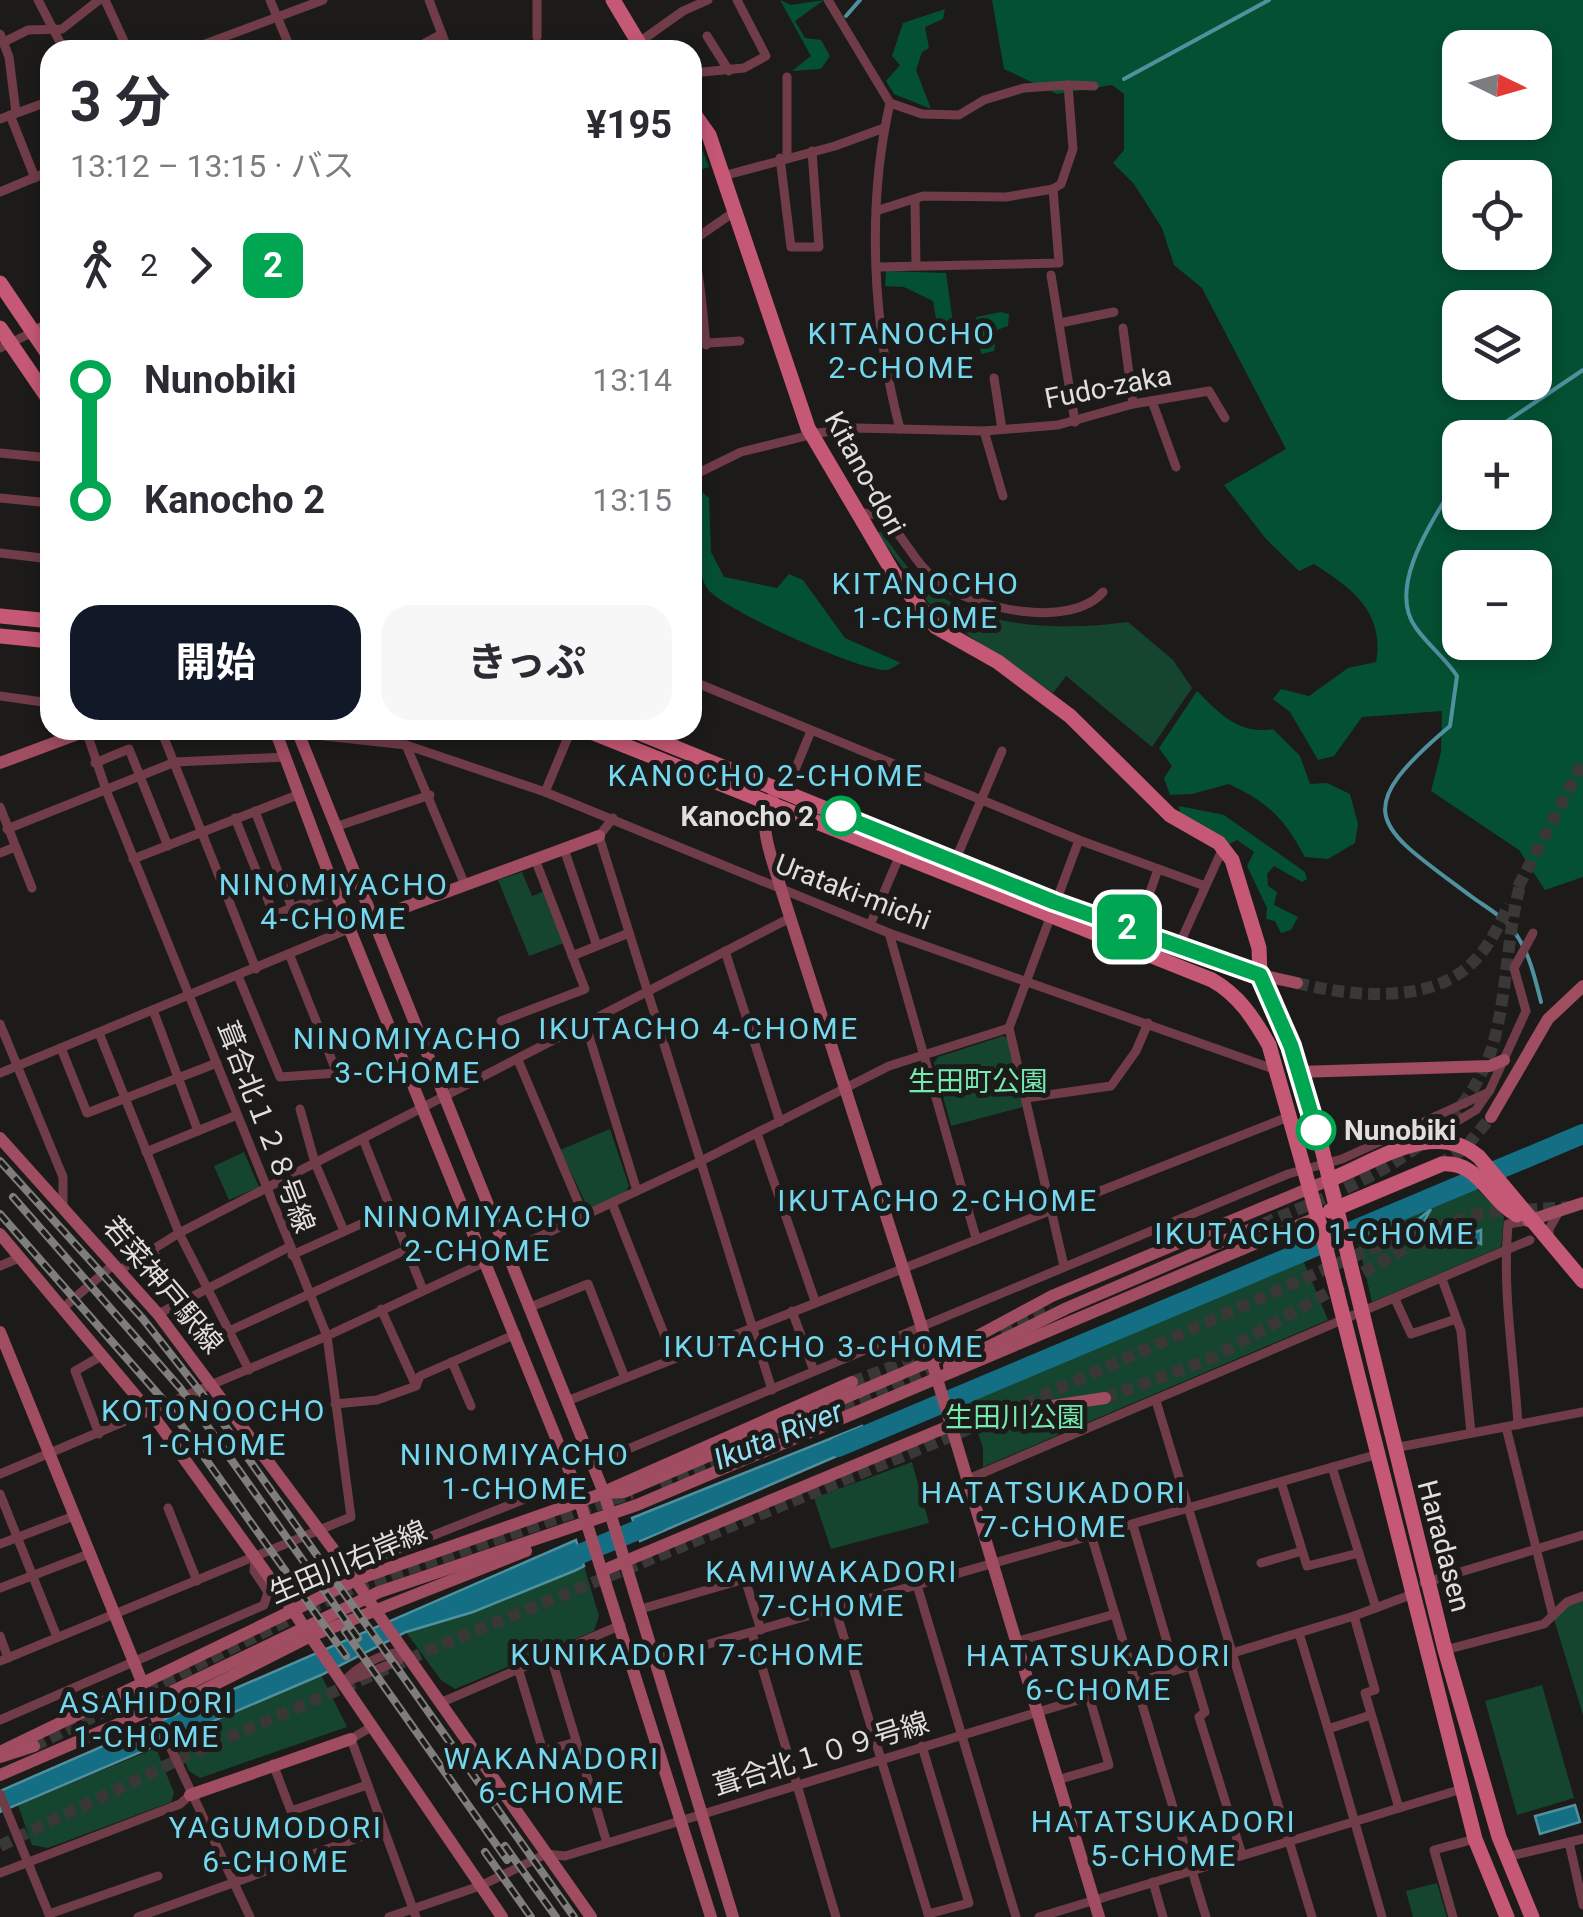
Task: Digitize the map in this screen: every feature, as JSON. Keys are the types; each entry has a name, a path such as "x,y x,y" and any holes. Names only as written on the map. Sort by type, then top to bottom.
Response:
{"main road":[{"path":"613,0 636,40"},
{"name":"Kitano-dori","path":"702,125 709,135 811,434 894,574 936,627 998,662 1070,716 1170,815 1223,848"},
{"path":"0,283 40,342"},
{"path":"0,328 5,346 40,389"},
{"path":"0,616 40,620"},
{"path":"0,636 40,640"},
{"path":"614,740 954,861 1226,987 1260,975"},
{"path":"653,740 899,857 1051,909 1137,930 1260,975"},
{"path":"1223,848 1243,890 1259,948 1260,975"},
{"name":"Haradasen","path":"1260,975 1298,1072 1327,1172 1426,1581 1506,1857 1532,1917"},
{"name":"Haradasen","path":"1226,987 1254,1020 1276,1070 1328,1257 1462,1790 1476,1839 1507,1917"},
{"path":"1327,1172 1426,1139 1461,1145 1583,1281"},
{"path":"1319,1223 1442,1164 1477,1163"}],"street":[{"path":"38,0 59,40"},
{"path":"35,178 9,116 12,74 2,38 28,30 62,30 102,0 123,40"},
{"path":"270,0 287,40"},
{"path":"216,40 323,0"},
{"path":"442,0 430,2 444,40"},
{"path":"536,37 538,0"},
{"path":"678,0 683,11"},
{"path":"648,40 683,11 708,0"},
{"path":"702,72 744,68 767,52 737,0"},
{"path":"828,0 890,103 922,114 959,115 984,100 1024,88 1094,86"},
{"path":"431,40 442,34"},
{"path":"708,36 728,71"},
{"path":"0,75 12,74"},
{"path":"788,77 784,157 791,247 818,247 812,150"},
{"path":"876,212 923,196 1006,197 1053,189 1060,184 1073,149 1068,85"},
{"path":"890,103 876,212 882,343 900,430"},
{"path":"9,116 40,105"},
{"path":"723,176 884,128"},
{"path":"0,192 40,176"},
{"path":"878,267 1054,262 1053,189"},
{"path":"915,201 916,266"},
{"path":"702,234 734,212"},
{"path":"1051,276 1075,422"},
{"path":"1060,324 1114,312"},
{"path":"702,318 706,345"},
{"path":"1123,328 1133,404"},
{"path":"5,346 40,329"},
{"path":"702,345 740,342"},
{"path":"994,378 1002,429"},
{"name":"Fudo-zaka","path":"702,471 741,452 811,434 856,428 984,431 1075,422 1133,404 1209,391 1225,418"},
{"path":"1152,401 1176,466"},
{"path":"984,431 1004,496"},
{"path":"0,454 40,457"},
{"path":"0,498 40,502"},
{"path":"856,513 882,516 934,578 958,595 986,605 1068,610 1093,603 1103,592"},
{"path":"0,552 40,558"},
{"path":"702,685 1079,840 1205,886"},
{"path":"0,696 40,701"},
{"path":"811,731 790,782 773,797 765,827 1099,1917"},
{"path":"0,763 60,740"},
{"name":"葺合北１２８号線","path":"89,740 327,1336 351,1516 319,1532"},
{"path":"164,740 256,968"},
{"path":"279,740 350,930 573,1480 684,1821 711,1917"},
{"path":"302,740 604,1493 733,1917"},
{"name":"Urataki-michi","path":"367,740 406,745 545,792 889,933 1276,1070"},
{"path":"545,792 567,740"},
{"path":"406,745 465,884"},
{"path":"95,763 129,748 168,846"},
{"path":"954,861 1002,751"},
{"path":"8,829 174,762 286,756"},
{"path":"134,859 300,794"},
{"path":"338,826 430,795"},
{"path":"0,807 32,888"},
{"path":"255,811 292,908"},
{"path":"235,818 274,915 335,891"},
{"path":"0,1073 375,918 599,836 613,818"},
{"path":"599,836 772,1390"},
{"path":"1064,1266 1009,1028 1024,978 1079,840"},
{"path":"0,854 14,848"},
{"path":"1179,946 1223,848"},
{"path":"564,849 597,946"},
{"path":"870,925 899,857"},
{"path":"501,1021 585,989 534,859"},
{"path":"1137,930 1158,869"},
{"path":"63,1308 117,1267 790,918"},
{"path":"572,956 628,933"},
{"path":"889,933 927,1054 976,1238"},
{"path":"1426,1139 1476,1110 1489,1092 1526,1011 1514,968 1533,933"},
{"path":"726,951 780,1122"},
{"path":"238,976 280,1077 336,1072 290,956"},
{"path":"1260,975 1297,983"},
{"path":"1490,1117 1548,1019 1583,986"},
{"path":"153,1010 198,1131"},
{"path":"585,1023 637,1191"},
{"path":"1026,1098 1111,1086 1136,1051 1148,1023"},
{"path":"0,1024 63,1177 63,1207"},
{"path":"0,1474 327,1336 700,1162 889,1066 1009,1028"},
{"path":"98,1034 180,1234 249,1370"},
{"path":"61,1048 87,1113 217,1063"},
{"path":"518,1060 584,1216"},
{"path":"1298,1072 1490,1066 1504,1060"},
{"path":"592,1464 1302,1170 1327,1172 1489,1092"},
{"path":"300,1109 315,1163 344,1231"},
{"path":"146,1152 238,1115"},
{"path":"566,1401 1288,1117"},
{"path":"757,1134 815,1301"},
{"name":"若菜神戸駅線","path":"0,1138 158,1314 215,1386 404,1652"},
{"path":"364,1140 424,1290"},
{"name":"生田川右岸線","path":"0,1754 62,1719 358,1578 604,1493 624,1492 930,1361 1052,1296 1308,1189 1327,1172"},
{"path":"612,1203 674,1359"},
{"path":"1518,1425 1514,1355 1504,1302 1508,1224 1558,1215 1583,1203"},
{"path":"158,1314 290,1251 392,1210"},
{"path":"1549,1244 1549,1229 1558,1215"},
{"path":"937,1381 1319,1223"},
{"path":"937,1381 1067,1308 1263,1224"},
{"path":"0,1234 150,1412 255,1556 502,1917"},
{"path":"966,1480 1530,1240"},
{"path":"229,1331 408,1250"},
{"path":"153,1251 182,1301"},
{"path":"0,1266 21,1257"},
{"path":"1442,1279 1456,1318 1472,1433"},
{"path":"528,1308 588,1284 625,1378"},
{"path":"1395,1299 1411,1334 1456,1318"},
{"path":"381,1309 416,1386"},
{"path":"792,1311 814,1372"},
{"path":"0,1332 170,1752 250,1917"},
{"path":"336,1404 377,1400 416,1386 420,1376 516,1334"},
{"path":"99,1434 74,1372 103,1355"},
{"path":"452,1362 471,1406"},
{"name":"生田川右岸線","path":"0,1775 155,1714 173,1690 379,1592 590,1528 937,1381"},
{"path":"604,1493 852,1382"},
{"path":"602,1564 949,1420 1105,1398"},
{"path":"1156,1401 1312,1917"},
{"path":"1393,1448 1583,1412"},
{"path":"1506,1427 1553,1616"},
{"path":"656,1659 1375,1455"},
{"path":"1332,1467 1376,1608"},
{"path":"348,1569 573,1480"},
{"path":"1281,1482 1307,1566 1359,1552"},
{"path":"0,1494 57,1638"},
{"path":"168,1508 196,1581"},
{"path":"0,1544 74,1516"},
{"path":"1133,1525 1175,1670"},
{"path":"0,1636 4,1659 319,1532"},
{"path":"1426,1581 1583,1535"},
{"path":"155,1714 312,1638 510,1560 555,1536"},
{"path":"1092,1538 1206,1917"},
{"path":"1260,1563 1302,1551"},
{"path":"0,1588 89,1554"},
{"path":"0,1720 134,1665 264,1605 268,1592 254,1572 255,1556"},
{"path":"641,1609 745,1579 796,1784 836,1917"},
{"name":"葺合北１０９号線","path":"389,1917 415,1912 480,1886 546,1854 565,1856 607,1844 1354,1616 1412,1596 1426,1581"},
{"path":"918,1585 1016,1917"},
{"path":"1446,1650 1544,1624 1567,1602 1583,1596"},
{"path":"836,1608 929,1915 968,1902 922,1746"},
{"path":"1015,1642 1115,1614"},
{"path":"1354,1616 1375,1690 1365,1693 1399,1808"},
{"path":"440,1703 621,1625"},
{"path":"1298,1633 1382,1917"},
{"path":"338,1677 398,1662 404,1652 591,1917"},
{"path":"550,1654 607,1844"},
{"path":"1191,1664 1205,1712 1200,1717 1242,1855"},
{"path":"518,1668 542,1752 576,1742"},
{"path":"62,1719 67,1692"},
{"path":"1057,1780 1109,1765 1089,1696"},
{"path":"1328,1729 1371,1716"},
{"path":"0,1873 180,1804 190,1795 351,1739 372,1726"},
{"path":"351,1739 415,1912"},
{"path":"0,1754 34,1746"},
{"path":"272,1764 291,1811 367,1785"},
{"path":"1038,1917 1462,1790"},
{"path":"0,1794 49,1915 158,1876"},
{"path":"138,1917 168,1912 232,1883 384,1829"},
{"path":"1453,1917 1434,1850 1476,1839"},
{"path":"1506,1857 1583,1839"},
{"path":"1569,1842 1583,1905"},
{"path":"1153,1882 1163,1917"}],"green space":[{"path":"780,0 791,5 824,0 795,21 805,38 821,40 830,56 821,69 792,71 811,56"},
{"path":"992,0 1583,0 1583,877 1545,890 1519,850 1431,791 1441,752 1442,711 1362,717 1334,756 1318,760 1290,712 1273,699 1281,689 1309,696 1348,668 1376,662 1375,629 1370,615 1352,592 1314,564 1299,571 1266,539 1224,485 1286,449 1202,288 1174,265 1162,228 1134,184 1113,163 1124,150 1124,94 1112,85 1057,94 1004,69"},
{"path":"945,9 943,19 925,27 929,48 922,52 916,70 931,109 894,94 886,81 900,65 892,56 903,23"},
{"path":"702,149 709,167 702,169"},
{"path":"886,271 946,273 953,323 937,324 933,301 904,287 885,286"},
{"path":"1009,314 1008,326 997,330 994,351 981,354 976,317"},
{"path":"702,492 709,498 711,552 724,577 777,588 789,574 803,580 845,638 901,663 887,670 873,668 822,650 737,610 717,598 703,580"},
{"path":"876,532 881,532 920,580 965,609 991,618 1046,626 1128,622 1173,660 1192,688 1152,747 1066,676 1053,693 937,614"},
{"path":"1197,691 1240,726 1273,729 1300,756 1310,784 1327,783 1350,794 1358,824 1355,843 1328,859 1305,857 1274,813 1229,784 1192,794 1170,795 1164,778 1172,766 1159,748"},
{"path":"1179,806 1224,815 1305,872 1307,879 1302,882 1274,866 1267,874 1268,886 1277,892 1274,905 1298,917 1291,930 1281,933 1275,921 1266,919 1267,908 1247,866 1254,852 1237,840 1230,844 1180,813"},
{"path":"522,872 532,896 545,891 564,943 529,956 498,880"},
{"name":"生田町公園","path":"1007,1038 1023,1107 951,1126 934,1063 938,1057"},
{"path":"610,1129 629,1186 625,1193 589,1210 560,1150"},
{"path":"244,1152 259,1187 229,1200 214,1166"},
{"path":"1474,1186 1504,1216 1501,1247 1372,1302 1357,1237"},
{"name":"生田川公園","path":"1303,1260 1328,1320 983,1467 983,1448 967,1401"},
{"path":"912,1462 929,1523 831,1549 814,1498"},
{"path":"584,1566 599,1616 594,1631 455,1689 441,1680 406,1632 473,1612"},
{"path":"1583,1600 1583,1715 1554,1619 1568,1606"},
{"path":"321,1675 347,1727 200,1778 189,1771 175,1739"},
{"path":"1542,1685 1574,1798 1517,1815 1485,1701"},
{"path":"156,1748 174,1793 171,1802 48,1848 32,1845 18,1805"},
{"path":"1437,1883 1447,1917 1413,1917 1406,1891"}],"water":[{"path":"1431,1209 1422,1225 1430,1235 1453,1227 1474,1233 1481,1230 1481,1244 1457,1233 1424,1244 1418,1240 1415,1222"},
{"path":"862,1426 865,1444 640,1541 632,1518"},
{"path":"576,1540 584,1566 574,1571 473,1612 406,1632 321,1675 0,1812 0,1791"},
{"path":"1575,1805 1580,1822 1540,1834 1535,1816"}],"waterway":[{"path":"846,16 860,0"},
{"path":"1124,79 1269,0"},
{"path":"1509,420 1583,370"},
{"path":"1442,505 1418,549 1406,591 1408,611 1416,628 1457,676 1450,726 1396,780 1386,800 1386,818 1414,853 1496,913 1516,933 1533,971 1541,1002"},
{"name":"Ikuta River","path":"838,1447 1583,1134"},
{"name":"Ikuta River","path":"556,1564 659,1521"}],"tunnel":[{"path":"1518,887 1583,762"},
{"path":"1263,1224 1371,1176 1405,1156 1436,1132 1462,1104 1482,1072 1496,1033 1521,882"},
{"path":"1297,983 1364,994 1433,986 1454,977 1477,958 1509,905"},
{"path":"1438,1165 1464,1149 1491,1117"},
{"path":"0,1846 188,1755 460,1637 959,1433 1368,1250 1484,1212 1571,1207"},
{"path":"1105,1398 1215,1357 1434,1232"},
{"path":"1000,1328 1052,1311"},
{"path":"852,1382 957,1342"},
{"path":"660,1483 755,1448 942,1367"},
{"path":"34,1746 353,1588 632,1493"}],"railway":[{"path":"0,1161 143,1319 206,1399 574,1917"},
{"path":"13,1197 181,1389 358,1638"},
{"path":"0,1214 165,1402 346,1656"},
{"path":"345,1631 507,1860"},
{"path":"505,1846 556,1917"},
{"path":"485,1852 531,1917"}],"bus line":[{"name":"2","path":"841,816 1054,902 1260,975 1291,1046 1316,1130"}],"place":[{"name":"Kanocho 2","path":"841,816"},
{"name":"Nunobiki","path":"1316,1130"}],"district":[{"name":"KITANOCHO 2-CHOME","path":"902,350"},
{"name":"KITANOCHO 1-CHOME","path":"926,600"},
{"name":"KANOCHO 2-CHOME","path":"766,775"},
{"name":"NINOMIYACHO 4-CHOME","path":"334,901"},
{"name":"IKUTACHO 4-CHOME","path":"699,1028"},
{"name":"NINOMIYACHO 3-CHOME","path":"408,1055"},
{"name":"IKUTACHO 2-CHOME","path":"938,1200"},
{"name":"NINOMIYACHO 2-CHOME","path":"478,1233"},
{"name":"IKUTACHO 1-CHOME","path":"1315,1233"},
{"name":"IKUTACHO 3-CHOME","path":"824,1346"},
{"name":"KOTONOOCHO 1-CHOME","path":"214,1427"},
{"name":"NINOMIYACHO 1-CHOME","path":"515,1471"},
{"name":"HATATSUKADORI 7-CHOME","path":"1054,1509"},
{"name":"KAMIWAKADORI 7-CHOME","path":"832,1588"},
{"name":"KUNIKADORI 7-CHOME","path":"688,1654"},
{"name":"HATATSUKADORI 6-CHOME","path":"1099,1672"},
{"name":"ASAHIDORI 1-CHOME","path":"147,1719"},
{"name":"WAKANADORI 6-CHOME","path":"552,1775"},
{"name":"HATATSUKADORI 5-CHOME","path":"1164,1838"},
{"name":"YAGUMODORI 6-CHOME","path":"276,1844"}]}
